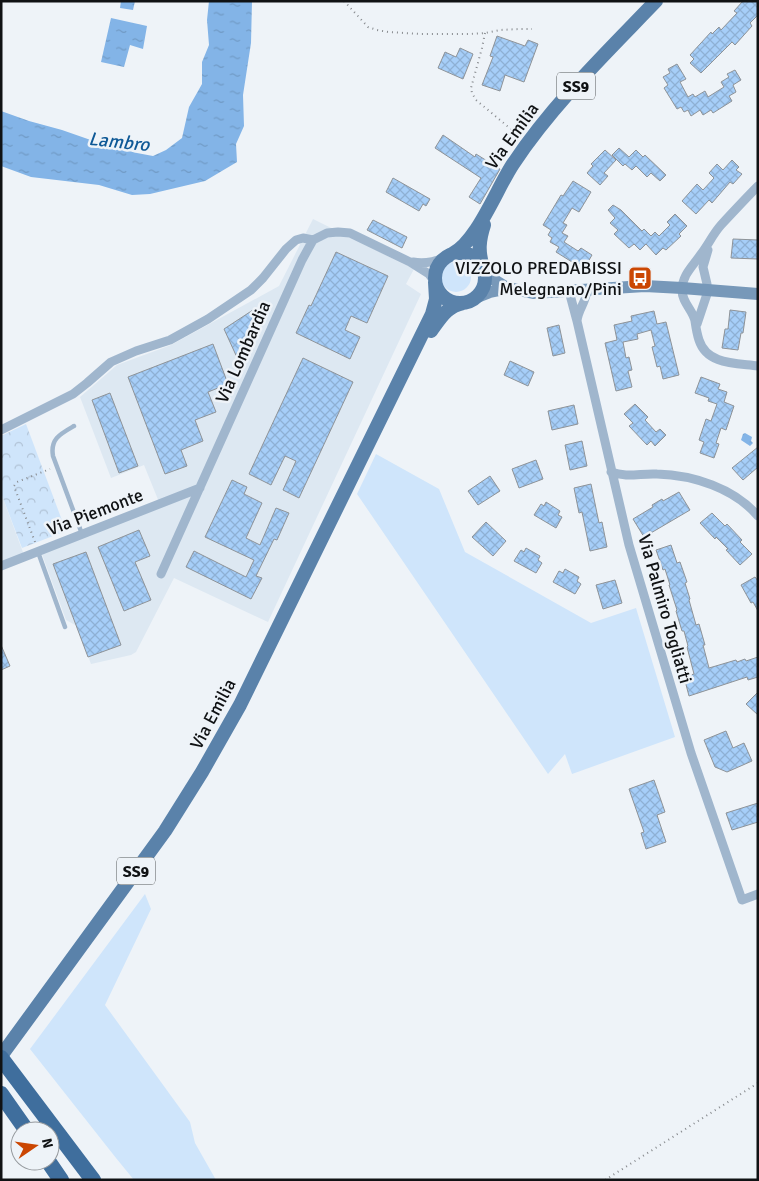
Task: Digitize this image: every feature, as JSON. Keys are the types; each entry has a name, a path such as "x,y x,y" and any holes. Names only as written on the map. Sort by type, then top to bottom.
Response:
{"highway":[{"path":"1,1057 94,1180"},
{"path":"1,1094 20,1121"}],"main road":[{"name":"Via Emilia","path":"448,256 464,245 488,210 504,177 527,143 574,88 656,1"},
{"name":"Via Emilia","path":"483,269 479,254 479,240 488,210"},
{"path":"461,252 470,254 478,260 483,269 485,276 481,291 469,300 454,302 445,298 439,292 435,282 436,269 439,264 448,256 461,252"},
{"name":"Via Emilia","path":"1,1057 165,831 213,754 240,705 410,360 433,310 436,299 435,282"},
{"name":"Via Emilia","path":"410,360 440,318 453,306 469,300"}],"street":[{"path":"758,186 720,226 687,272 682,288 682,297 695,318 702,347 710,357 723,362 758,366"},
{"path":"1,430 72,394 111,362 136,351 170,340 208,319 251,290 296,240 303,238 314,240 328,233 350,233 410,262 429,274 435,282"},
{"name":"Via Lombardia","path":"161,574 302,260 314,240"},
{"path":"696,328 708,290 703,267 711,240"},
{"path":"410,262 432,262 448,256"},
{"path":"483,269 488,276 509,288 533,293 645,286 758,294"},
{"path":"469,300 490,292 509,288"},
{"path":"577,321 577,316 586,300 587,290"},
{"name":"Via Palmiro Togliatti","path":"569,291 629,545 678,712 742,900 758,894"},
{"path":"611,472 622,475 658,474 699,480 737,498 758,516"},
{"name":"Via Piemonte","path":"1,566 200,488"}],"lane":[{"path":"74,426 55,439 53,456 82,534"},
{"path":"38,552 65,627"}],"path":[{"path":"344,1 368,27 388,32 421,34 484,33 500,30 532,29"},
{"path":"484,33 482,48 471,88 472,93 476,100 527,143"},
{"path":"38,552 14,486 17,482 57,466"},
{"path":"605,1180 758,1083"}],"shaded area":[{"path":"313,219 414,269 406,284 421,294 268,622 174,578 136,652 131,655 91,664 77,626 66,620 40,549 159,502 144,465 111,478 80,397 117,365 171,345 279,286"},
{"path":"1,493 24,555 1,564"}],"green space":[{"path":"456,262 467,266 471,277 467,288 456,292 445,288 441,277 445,266"},
{"path":"26,424 66,531 22,548 1,493 1,436"},
{"path":"376,454 439,489 465,552 591,623 636,608 675,737 572,774 565,754 548,774 357,494"},
{"path":"145,894 151,909 105,1005 190,1122 195,1143 216,1180 134,1180 30,1049"}],"water":[{"path":"121,1 135,1 133,10 120,8"},
{"path":"209,1 252,1 251,43 243,95 244,126 236,144 237,162 205,181 150,194 132,195 99,185 31,177 1,166 1,111 105,145 153,156 166,150 182,138 189,107 202,84 202,62 209,45 207,20"},
{"path":"111,18 147,26 143,49 130,45 124,67 101,62"},
{"path":"745,433 752,437 751,441 753,443 750,446 741,440"}],"building":[{"path":"743,1 758,1 758,15 750,23 752,26 735,45 732,42 701,73 690,63 694,59 690,55 711,32 712,34 719,27 721,30 737,13 734,11"},
{"path":"497,36 525,46 528,40 538,44 524,82 505,75 500,91 482,85 493,57 490,56"},
{"path":"460,48 473,54 463,79 438,68 445,52 456,57"},
{"path":"677,64 686,79 680,82 688,97 693,94 695,97 705,91 708,97 724,87 721,82 729,77 727,74 735,70 741,80 733,85 736,92 729,96 732,101 713,113 711,110 703,115 700,110 691,116 688,110 684,112 681,107 677,109 664,88 668,85 663,77 670,73 668,69"},
{"path":"443,135 475,157 476,154 500,169 480,204 469,197 481,178 435,148"},
{"path":"619,148 629,157 636,150 643,157 645,155 666,175 660,181 651,173 647,177 636,166 632,170 625,164 623,166 612,155"},
{"path":"605,150 616,160 604,173 608,176 600,185 587,173 593,166 591,164"},
{"path":"732,160 739,167 736,170 742,174 733,184 730,182 712,203 709,200 696,214 682,201 697,184 703,190 714,178 709,173 717,164 723,170"},
{"path":"393,178 430,199 426,206 423,204 419,211 386,192"},
{"path":"573,181 591,192 579,212 572,208 563,223 567,225 562,233 568,236 564,242 578,251 581,248 592,255 585,267 573,260 572,262 556,252 559,247 550,242 552,238 548,235 551,230 543,225 561,195 563,196"},
{"path":"613,205 621,210 642,231 644,229 651,236 655,232 659,236 670,225 667,222 675,214 687,226 679,234 681,236 666,250 663,248 656,255 646,244 640,250 634,244 629,248 614,234 618,230 610,223 615,218 608,210"},
{"path":"373,220 407,237 402,248 367,230"},
{"path":"733,239 758,240 758,259 731,258"},
{"path":"336,252 388,276 367,323 351,316 345,330 360,337 350,359 296,333"},
{"path":"256,308 264,312 240,364 224,329"},
{"path":"730,310 746,312 738,350 722,348 725,329 728,329"},
{"path":"654,311 657,324 666,322 679,375 663,379 660,366 657,367 652,347 655,346 651,330 637,334 638,339 623,342 626,358 629,357 632,370 628,371 632,387 616,391 605,343 617,340 614,325 632,321 631,316"},
{"path":"559,325 565,353 553,356 547,328"},
{"path":"213,344 228,384 208,392 216,412 195,420 203,441 181,450 187,466 165,474 128,377"},
{"path":"303,358 353,382 299,498 283,490 296,461 285,456 271,485 249,474"},
{"path":"510,361 534,372 528,386 504,375"},
{"path":"701,377 720,384 718,389 727,392 724,402 734,406 726,430 721,428 716,443 719,444 714,458 700,453 704,442 699,440 706,419 711,421 717,404 708,401 709,398 695,393"},
{"path":"110,393 138,466 119,473 92,400"},
{"path":"635,404 648,417 645,420 656,432 660,429 666,435 655,446 651,441 647,445 629,426 633,423 624,414"},
{"path":"574,405 578,424 552,430 548,411"},
{"path":"582,441 587,466 570,470 565,445"},
{"path":"758,447 758,467 743,480 732,468"},
{"path":"536,460 543,479 519,488 512,469"},
{"path":"490,476 500,491 478,505 468,491"},
{"path":"232,480 247,487 244,494 262,503 246,538 260,545 276,508 289,513 277,540 274,539 256,576 262,578 251,599 186,567 194,551 246,577 254,560 205,537"},
{"path":"591,484 599,523 602,522 607,547 590,551 582,512 579,513 574,488"},
{"path":"679,492 690,510 644,537 633,519 662,499 663,501"},
{"path":"546,502 560,511 558,515 562,517 556,528 534,515 541,504 544,506"},
{"path":"712,513 725,526 727,524 742,540 740,542 752,554 740,565 726,550 728,549 716,537 715,539 700,523"},
{"path":"486,522 506,541 493,556 472,537"},
{"path":"139,530 150,556 135,562 151,600 124,611 98,547"},
{"path":"671,545 677,563 680,562 687,582 685,583 689,600 696,625 699,624 709,668 736,660 737,662 745,659 746,661 758,657 758,677 748,680 747,677 689,696 684,677 694,674 688,646 665,569 663,570 656,550"},
{"path":"526,548 540,556 538,560 542,563 536,573 514,561 521,550 524,552"},
{"path":"86,552 121,645 88,657 53,564"},
{"path":"565,569 579,577 577,581 581,584 575,594 553,582 559,571 563,573"},
{"path":"755,577 758,581 758,611 741,585"},
{"path":"615,580 622,603 603,609 596,585"},
{"path":"1,645 10,666 1,670"},
{"path":"758,692 758,715 746,704"},
{"path":"726,731 733,748 744,743 752,761 727,772 715,767 704,740"},
{"path":"654,780 665,812 657,815 666,842 646,849 641,833 644,832 629,789"},
{"path":"758,803 758,822 732,830 726,813"}],"place":[{"name":"VIZZOLO PREDABISSI Melegnano/Pini","path":"640,278"}],"water label":[{"name":"Lambro","path":"119,141"}]}
